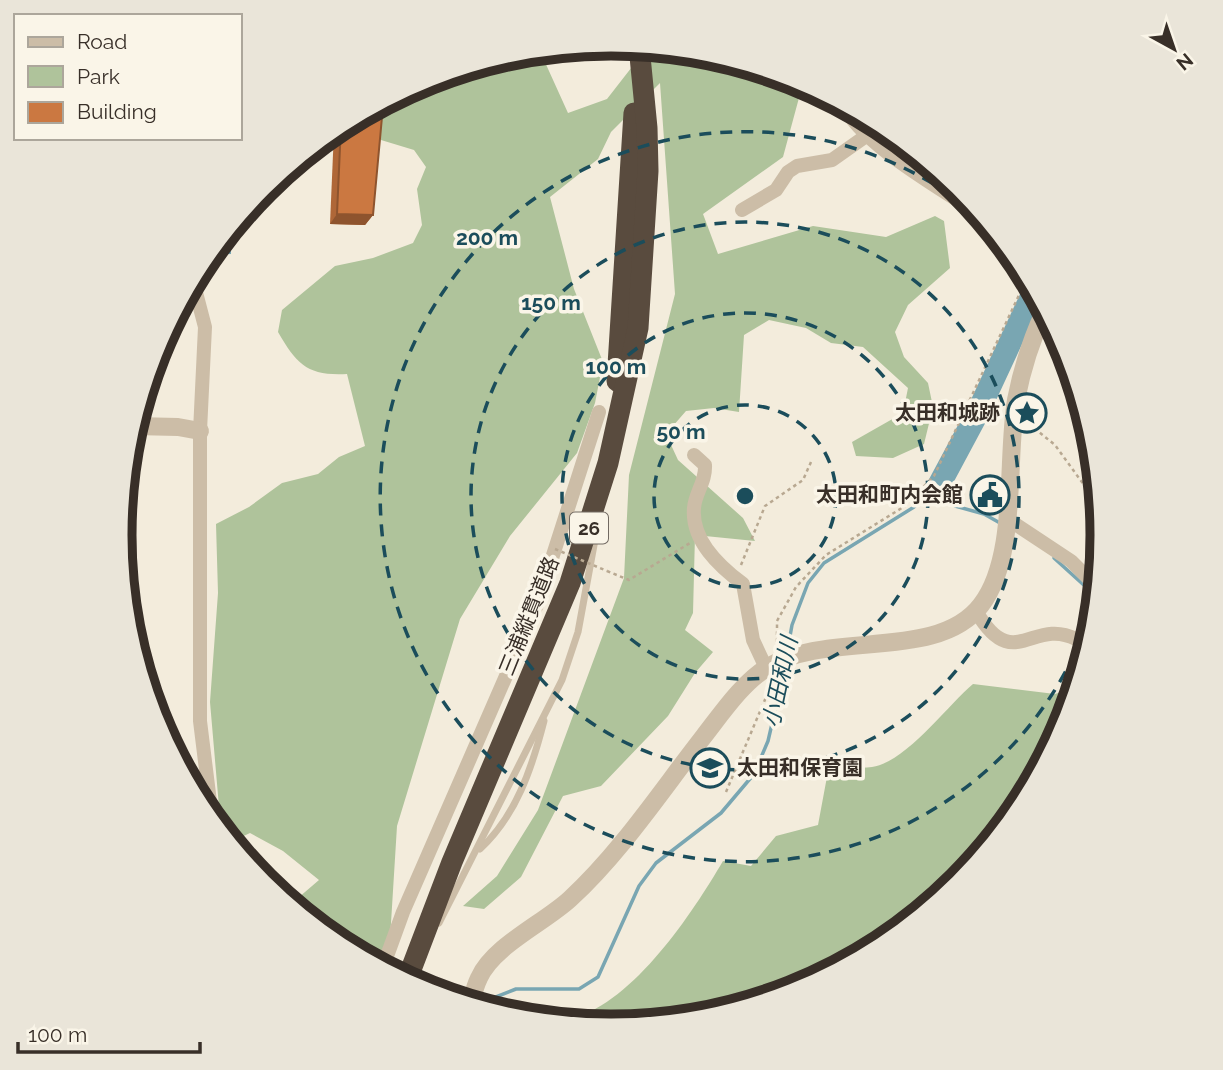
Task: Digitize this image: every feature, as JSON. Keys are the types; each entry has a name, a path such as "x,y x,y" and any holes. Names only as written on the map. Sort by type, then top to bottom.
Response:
{"highway":[{"name":"三浦縦貫道路","path":"405,967 446,860 564,580 603,453 618,377 633,138 632,57"},
{"name":"三浦縦貫道路","path":"411,970 452,862 567,593 596,508 609,416 638,328 648,171 640,57"}],"street":[{"path":"849,119 867,137 942,189"},
{"path":"741,210 776,190 788,172 797,166 832,160 867,137"},
{"path":"197,295 205,327 200,431 200,721 209,794"},
{"path":"474,994 479,977 491,960 569,900 603,864 730,703 772,665 789,656 820,650 939,634 959,626 975,611 992,587 1000,569 1015,412 1027,355 1040,322"},
{"path":"386,958 402,912 537,605 555,549 609,416"},
{"path":"146,426 178,426 200,431"},
{"path":"694,455 705,466 706,475 694,508 699,538 720,567 743,584 753,640 772,665"},
{"path":"1006,518 1071,561 1088,578"},
{"path":"975,611 986,630 1007,642 1027,642 1055,632 1076,639"}],"lane":[{"path":"867,137 872,133"},
{"path":"418,973 433,935 562,680 578,632 591,554 617,452 609,416"},
{"path":"476,854 503,827 536,753 547,710"}],"path":[{"path":"726,792 767,699 777,621 796,587 826,555 905,506 934,477 1022,289"},
{"path":"1015,412 1055,446 1087,486"},
{"path":"736,578 765,506 803,480 811,463"},
{"path":"555,549 629,580 699,538"}],"green space":[{"path":"638,57 705,65 765,81 800,94 783,157 703,214 718,254 813,226 886,237 935,216 944,221 950,268 908,305 895,332 904,357 928,383 933,407 924,444 893,458 856,456 852,442 903,413 908,388 863,347 831,343 806,328 769,320 744,335 739,412 714,408 686,411 666,434 678,460 743,518 755,541 695,535 693,613 685,630 713,652 695,673 668,716 601,786 563,796 521,877 484,909 463,906 497,876 538,810 624,578 629,475 675,294 660,83 611,132 598,159 550,197 574,289 603,362 595,403 577,453 510,536 460,619 397,826 390,939 383,956 345,933 299,897 319,880 283,851 250,833 240,838 219,810 210,702 218,593 216,524 249,507 282,483 318,474 339,457 365,446 347,374 322,373 305,366 291,353 278,332 282,310 335,266 373,258 413,243 422,225 417,189 426,167 414,150 381,140 376,118 428,92 458,81 544,61 568,113 607,99"},
{"path":"973,684 1055,694 1064,691 1041,747 1010,801 972,851 927,895 903,915 851,950 795,978 765,989 674,1010 586,1013 615,996 658,955 695,906 723,861 751,866 776,836 818,825 829,766 867,768 885,763 912,744"}],"water":[{"path":"231,243 231,254 223,254"}],"building":[{"path":"382,115 373,215 337,214 340,140"}],"waterway":[{"name":"小田和川","path":"939,485 977,414 1029,302"},
{"name":"小田和川","path":"787,653 792,625 808,583 824,563 914,507 939,485 955,506 984,514 1000,523"},
{"path":"1054,558 1087,588"},
{"name":"小田和川","path":"491,999 516,989 579,989 598,977 639,886 656,863 721,813 754,774 768,741 785,668"}],"place":[{"name":"太田和城跡","path":"1027,413"},
{"name":"太田和町内会館","path":"990,495"},
{"name":"太田和保育園","path":"710,768"}]}
